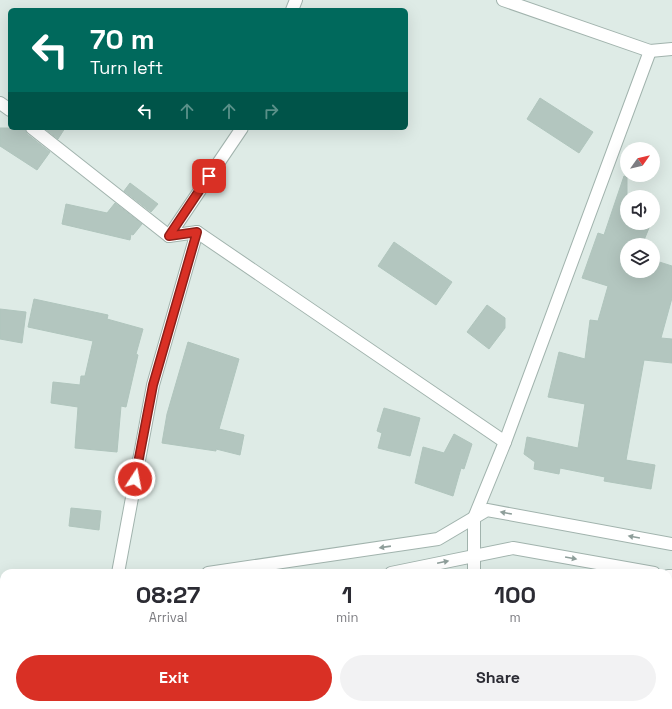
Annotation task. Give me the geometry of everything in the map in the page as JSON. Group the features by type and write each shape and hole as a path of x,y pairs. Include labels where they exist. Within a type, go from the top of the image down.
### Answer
{"street":[{"path":"503,0 650,51 672,49"},
{"path":"474,569 474,518 505,442 650,51"},
{"path":"35,130 169,236 197,232 505,442"},
{"path":"169,236 241,130"},
{"path":"119,569 153,385 197,232"},
{"path":"235,569 438,539 487,510 672,544"},
{"path":"411,569 513,548 631,569"}],"building":[{"path":"540,98 593,132 579,153 527,119"},
{"path":"0,128 8,128 8,130 26,130 27,134 50,152 37,170 0,146"},
{"path":"47,130 64,130 58,139"},
{"path":"622,182 627,182 627,190 620,190 620,230 648,230 645,238 620,238 620,278 660,278 660,262 672,266 672,298 661,338 672,339 672,363 644,360 626,460 655,465 651,489 604,481 605,477 560,468 559,474 534,469 535,462 524,454 527,437 578,448 585,404 548,397 559,352 585,359 590,320 598,321 608,286 582,278 598,233 604,235"},
{"path":"130,183 158,204 151,212 124,191"},
{"path":"115,203 142,224 133,235 131,234 130,240 62,224 66,204 107,213"},
{"path":"394,242 452,282 436,305 378,266"},
{"path":"34,299 108,315 107,319 143,329 136,354 138,355 126,407 121,406 117,452 75,448 78,407 51,403 53,382 80,385 81,376 85,376 93,341 28,327"},
{"path":"487,305 505,318 505,328 489,349 467,332"},
{"path":"0,309 26,312 22,343 0,339"},
{"path":"188,342 239,359 219,429 244,435 240,455 216,449 216,451 162,443 167,414"},
{"path":"384,408 420,418 410,456 378,448 382,433 377,431"},
{"path":"454,434 472,444 464,469 461,468 453,496 415,483 423,447 444,453"},
{"path":"71,508 101,511 99,530 69,526"}],"route":[{"path":"135,479 153,385 197,232 169,236 209,176"}]}
